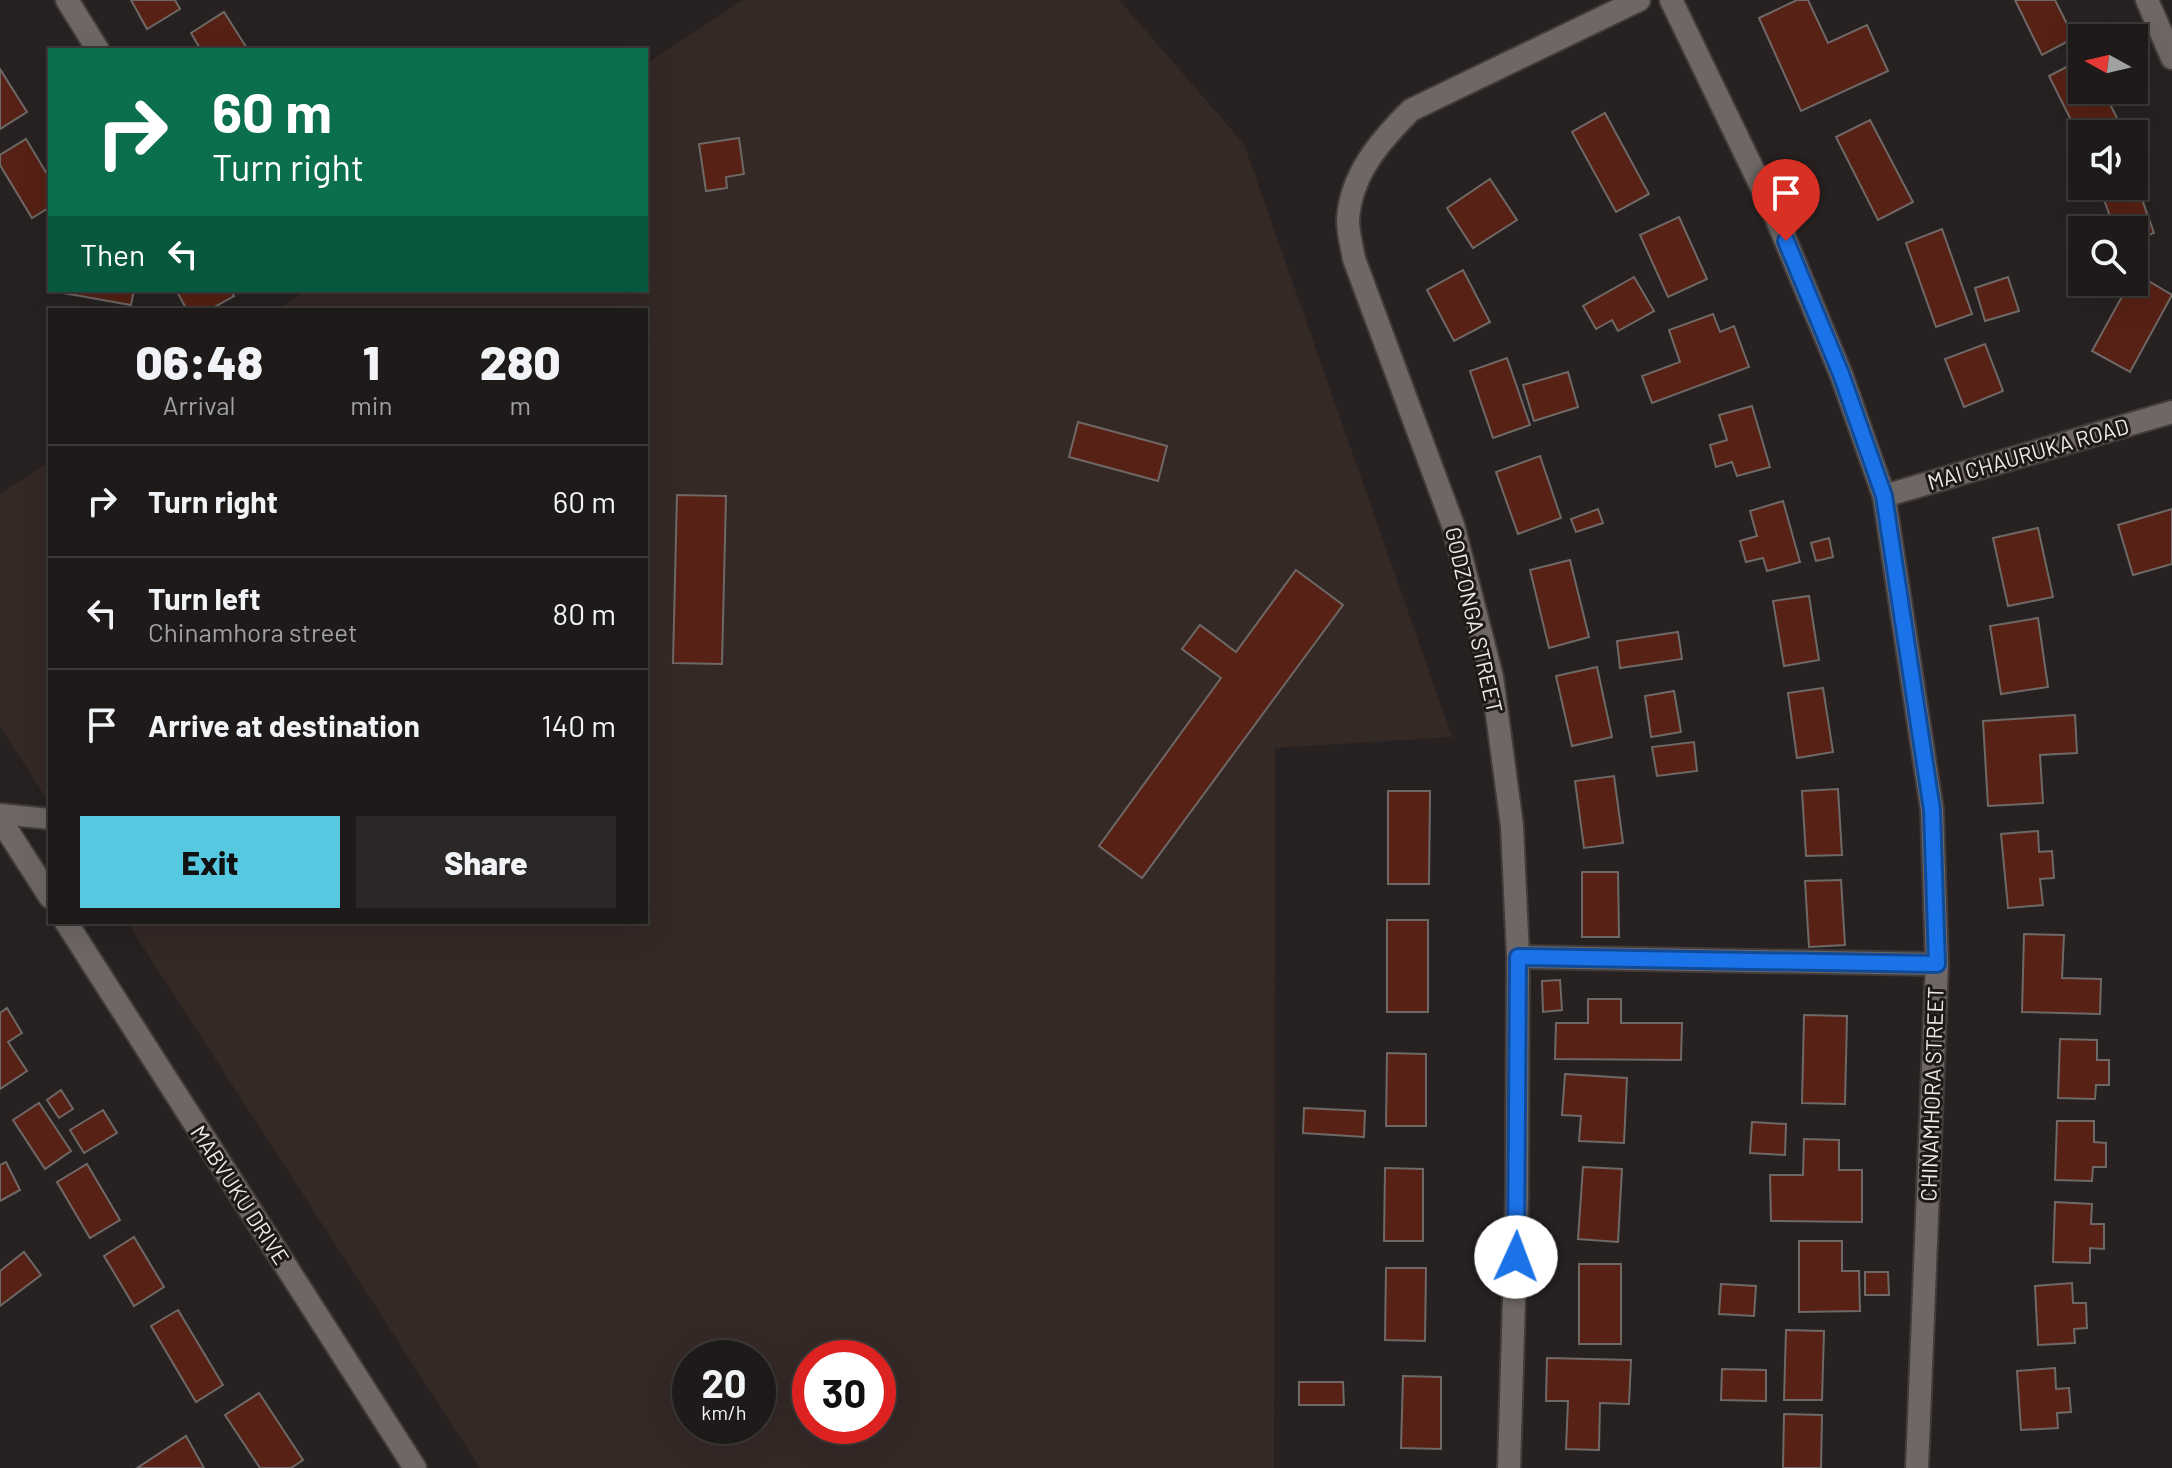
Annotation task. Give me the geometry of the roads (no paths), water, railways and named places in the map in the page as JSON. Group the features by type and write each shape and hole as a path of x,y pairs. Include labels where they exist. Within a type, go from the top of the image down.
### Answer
{"street":[{"path":"67,0 97,48"},
{"name":"GODZONGA STREET","path":"1509,1468 1517,1197 1518,957 1512,826 1492,677 1453,525 1354,259 1348,222 1355,181 1384,136 1411,110 1639,0"},
{"name":"CHINAMHORA STREET","path":"1671,0 1775,215 1841,374 1884,496 1932,810 1937,964 1917,1468"},
{"path":"2147,0 2172,58"},
{"name":"MAI CHAURUKA ROAD","path":"1884,496 2172,412"},
{"path":"0,817 48,894"},
{"name":"MABVUKU DRIVE","path":"67,924 415,1468"},
{"path":"1518,957 1937,964"}],"lane":[{"path":"0,817 48,819"}]}
